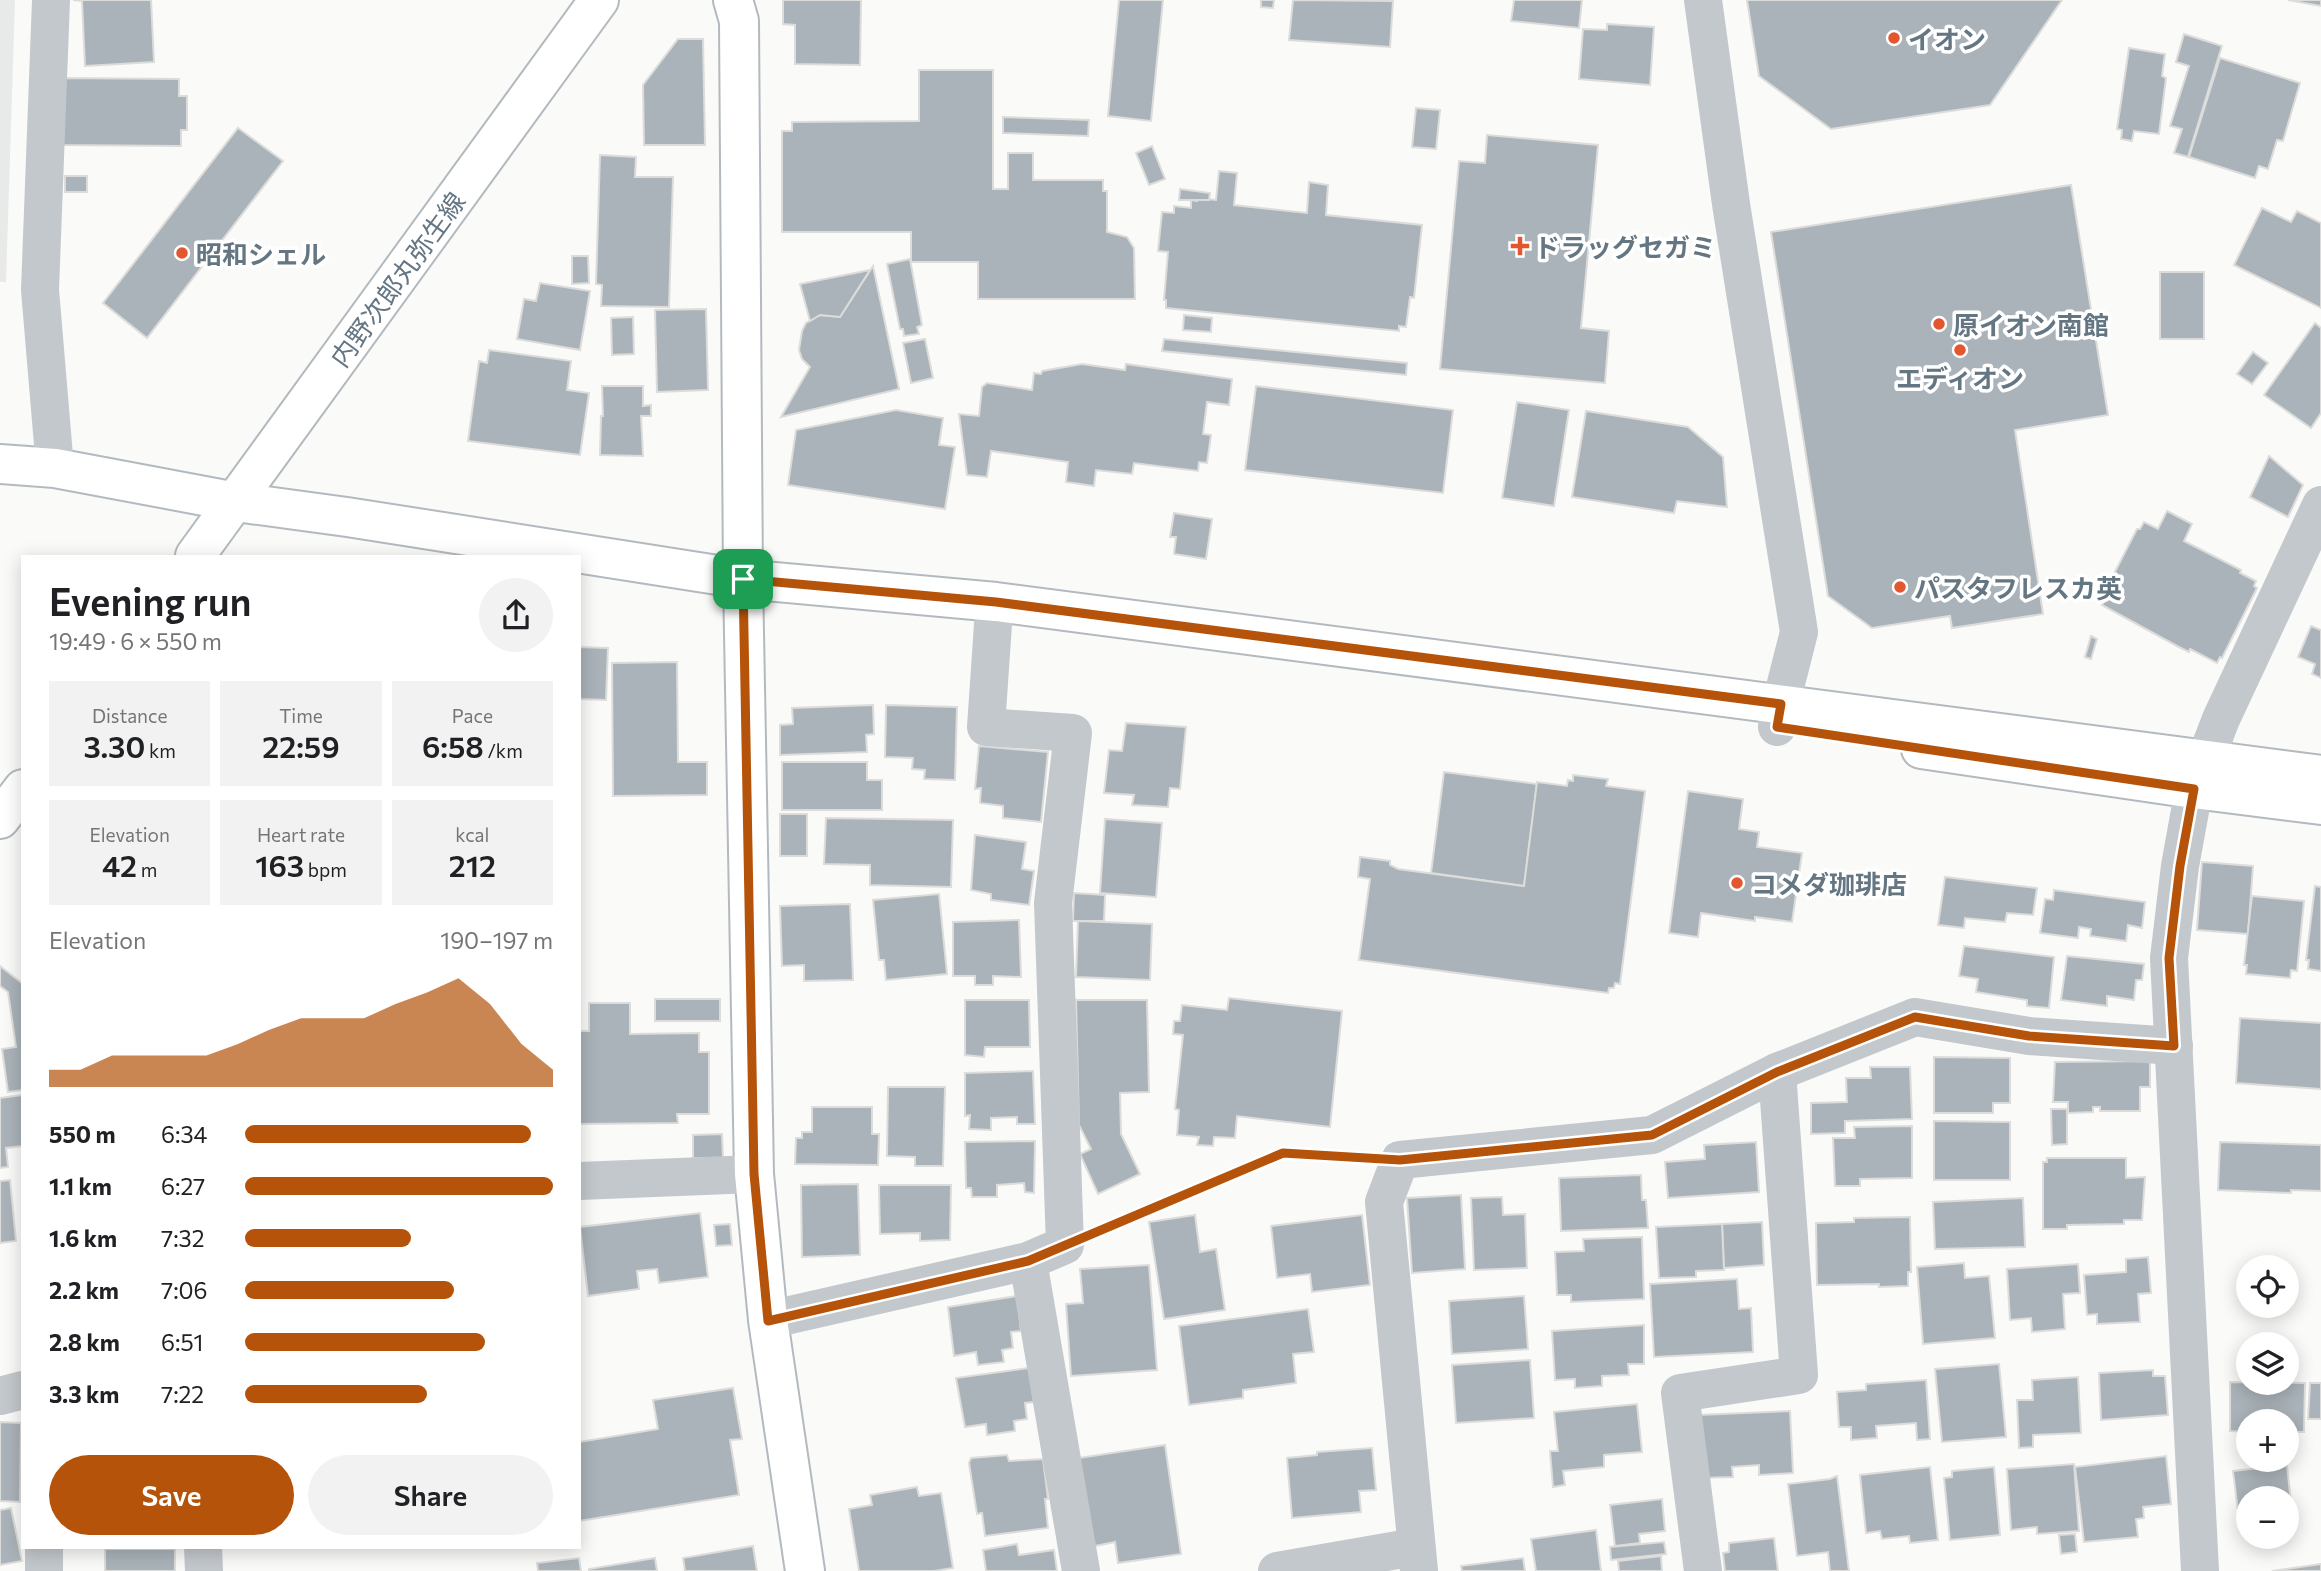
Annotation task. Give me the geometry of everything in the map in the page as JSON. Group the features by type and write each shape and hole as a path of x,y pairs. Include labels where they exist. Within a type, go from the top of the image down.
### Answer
{"street":[{"path":"51,0 40,290 55,468"},
{"name":"内野次郎丸弥生線","path":"196,555 599,0"},
{"path":"733,0 739,21 758,581 754,1174 768,1321 805,1571"},
{"path":"1703,0 1731,204 1799,632 1779,715"},
{"path":"0,464 55,468 236,502 758,581 993,624 1779,715"},
{"path":"2200,1571 2169,958 2180,866 2199,774 2321,505"},
{"path":"758,581 996,602 2199,774 2321,804"},
{"path":"768,1321 1028,1261 1065,1245 1053,903 1073,733 986,727 993,624"},
{"path":"2199,774 2321,775"},
{"path":"0,819 21,792"},
{"path":"1277,1571 1417,1559 1384,1202 1400,1160 1652,1135 1777,1072 1915,1017 2029,1036 2174,1046"},
{"path":"1703,1571 1680,1393 1799,1375 1777,1072"},
{"path":"581,1181 754,1174"},
{"path":"1028,1261 1081,1571"},
{"path":"0,1396 21,1391"},
{"path":"44,1549 44,1571"},
{"path":"203,1549 204,1571"}],"path":[{"path":"1065,1245 1283,1153 1400,1160"}],"shaded area":[{"path":"0,0 15,0 6,282 0,282"}],"building":[{"path":"73,0 151,0 154,62 85,66 82,1"},
{"path":"783,0 861,0 860,65 795,64 795,25 783,24"},
{"path":"1119,0 1163,0 1151,121 1108,116"},
{"path":"1261,0 1274,0 1273,8 1261,7"},
{"path":"1293,0 1393,1 1390,47 1289,40"},
{"path":"1514,0 1582,0 1579,28 1511,21"},
{"name":"イオン","path":"1747,0 2062,0 1990,105 1831,129 1759,76"},
{"path":"2288,0 2321,0 2321,6"},
{"path":"1607,24 1654,27 1650,85 1579,79 1583,29 1607,30"},
{"path":"2184,34 2222,46 2188,157 2174,153 2182,129 2170,126 2189,66 2176,62"},
{"path":"678,39 703,39 705,145 644,145 643,85"},
{"path":"2129,48 2165,54 2162,76 2166,78 2159,134 2134,131 2132,141 2121,139 2122,130 2117,129"},
{"path":"2220,58 2300,83 2283,141 2277,140 2268,169 2259,166 2255,178 2189,157"},
{"path":"919,70 993,70 993,189 1008,189 1008,153 1033,153 1033,180 1103,180 1103,191 1107,191 1107,232 1127,237 1134,248 1135,299 978,299 978,262 911,262 911,232 782,232 782,131 792,131 792,122 919,121"},
{"path":"60,78 179,79 179,96 187,96 187,130 181,130 181,146 60,145"},
{"path":"1416,108 1440,110 1436,149 1412,147"},
{"path":"1003,117 1089,120 1088,136 1003,133"},
{"path":"238,128 283,161 147,338 103,303"},
{"name":"ドラッグセガミ","path":"1487,135 1598,145 1581,328 1609,331 1605,383 1440,369 1459,161 1485,163"},
{"path":"1152,146 1165,179 1149,185 1136,153"},
{"path":"600,155 636,157 635,177 673,177 669,307 601,306 602,285 596,284"},
{"path":"1219,171 1237,173 1234,205 1307,213 1309,182 1328,185 1326,215 1422,225 1414,298 1410,297 1406,327 1399,326 1399,331 1166,308 1164,300 1168,252 1158,251 1162,212 1174,213 1174,206 1191,208 1191,200 1197,201 1197,198 1216,200"},
{"path":"65,176 87,176 87,192 65,192"},
{"name":"原イオン南館","path":"2071,185 2108,415 2015,430 2043,614 1952,628 1950,616 1872,628 1828,596 1771,232"},
{"path":"1180,189 1210,193 1209,200 1179,200"},
{"path":"2262,208 2291,222 2297,211 2321,223 2321,308 2234,265"},
{"path":"572,256 588,256 589,283 572,284"},
{"path":"910,259 922,325 917,327 919,334 904,336 903,329 900,329 887,264"},
{"path":"873,266 899,389 781,417 810,367 802,359 799,350 806,323 820,315 840,317"},
{"path":"870,270 840,317 820,315 810,321 800,284"},
{"path":"2160,272 2204,272 2204,339 2160,339"},
{"path":"540,283 590,291 580,350 517,339 524,299 536,301"},
{"path":"706,309 708,390 657,392 655,310"},
{"path":"1184,315 1212,318 1211,332 1183,330"},
{"path":"633,317 634,354 612,355 611,318"},
{"path":"2315,323 2321,328 2321,413 2311,428 2264,395"},
{"path":"925,339 933,378 911,383 903,343"},
{"path":"1164,339 1407,363 1406,375 1162,351"},
{"path":"489,350 571,361 567,390 589,393 580,455 468,441 479,361 487,363"},
{"path":"2253,352 2268,363 2252,384 2237,374"},
{"path":"1082,364 1125,370 1126,364 1232,379 1229,405 1207,402 1203,434 1211,435 1207,463 1199,462 1198,471 1134,463 1132,474 1096,470 1094,486 1066,482 1068,462 991,451 987,477 967,475 959,414 979,416 982,387 987,383 1032,390 1034,373 1041,374 1042,371"},
{"path":"602,386 643,386 643,406 651,405 651,416 641,416 643,456 600,455"},
{"path":"1256,386 1453,410 1443,493 1245,470"},
{"path":"1517,402 1569,410 1554,506 1502,498"},
{"path":"896,410 943,418 939,445 955,447 945,509 788,485 796,430"},
{"path":"1586,411 1688,427 1723,457 1727,507 1677,501 1674,513 1572,497"},
{"path":"2269,456 2303,485 2288,517 2250,497"},
{"path":"2167,511 2192,524 2184,541 2241,570 2240,573 2256,581 2254,586 2257,588 2217,663 2190,649 2189,652 2177,646 2102,605 2105,600 2101,599 2137,529 2140,529 2144,522 2158,529"},
{"path":"1174,513 1212,519 1206,559 1174,554 1176,537 1170,537"},
{"path":"2311,626 2321,630 2321,678 2312,674 2315,664 2298,657"},
{"path":"2091,636 2097,639 2091,659 2085,657"},
{"path":"581,647 608,648 606,700 581,699"},
{"path":"677,662 678,762 707,762 707,795 613,796 612,663"},
{"path":"873,705 874,734 866,735 867,752 780,755 780,725 793,724 792,708"},
{"path":"886,705 957,707 955,780 924,779 925,770 912,769 913,758 885,757"},
{"path":"1126,723 1186,727 1180,789 1170,788 1168,807 1132,805 1134,795 1104,793 1109,750 1122,751"},
{"path":"979,746 1048,752 1041,822 1003,818 1003,806 980,803 981,788 975,789"},
{"path":"782,762 867,762 867,780 882,780 882,810 782,810"},
{"path":"1444,772 1537,784 1524,886 1431,873"},
{"path":"1573,775 1608,779 1606,786 1645,791 1620,984 1615,983 1608,993 1359,960 1370,879 1358,877 1360,857 1390,861 1390,865 1398,869 1524,886 1537,782 1567,786 1568,780 1573,781"},
{"name":"コメダ珈琲店","path":"1688,791 1743,799 1739,829 1759,832 1757,847 1802,853 1792,922 1755,917 1755,921 1701,913 1698,937 1669,933"},
{"path":"780,814 807,814 807,856 780,856"},
{"path":"826,818 953,820 951,887 870,885 870,865 824,864"},
{"path":"1105,819 1162,823 1156,897 1100,893"},
{"path":"975,835 1026,842 1022,869 1034,871 1029,905 991,900 991,894 971,890"},
{"path":"2202,862 2253,866 2248,934 2197,930"},
{"path":"1945,877 2037,888 2033,915 2007,913 2005,922 1965,918 1964,928 1938,925"},
{"path":"2315,886 2321,887 2321,971 2308,969 2309,960 2306,960"},
{"path":"2054,890 2145,902 2142,928 2128,925 2126,941 2090,936 2091,929 2079,927 2078,938 2040,933 2045,899 2053,900"},
{"path":"1074,893 1105,895 1104,921 1073,921"},
{"path":"939,894 947,974 886,980 884,960 879,960 873,900"},
{"path":"2252,896 2304,901 2297,971 2291,970 2290,978 2246,974 2247,965 2244,965"},
{"path":"850,904 853,980 804,981 804,965 782,966 780,906"},
{"path":"1019,920 1021,977 993,976 993,985 975,985 975,976 953,976 953,922"},
{"path":"1078,921 1152,924 1150,980 1076,977"},
{"path":"1964,946 2054,957 2049,1008 2027,1006 2027,1000 1976,992 1978,979 1959,976"},
{"path":"2067,956 2144,964 2142,980 2136,980 2134,1000 2107,996 2107,1006 2061,1000"},
{"path":"0,966 21,982 21,1090 8,1092 2,1049 16,1047 8,992 0,986"},
{"path":"1229,998 1342,1011 1330,1127 1237,1116 1235,1138 1214,1137 1213,1146 1197,1145 1199,1137 1177,1135 1179,1110 1175,1109 1183,1035 1173,1034 1174,1021 1180,1021 1182,1005 1227,1010"},
{"path":"655,999 720,999 720,1021 655,1021"},
{"path":"965,1000 1029,1000 1030,1047 985,1047 984,1057 965,1055"},
{"path":"1076,1000 1147,1000 1149,1092 1120,1093 1121,1134 1140,1174 1098,1194 1080,1154 1091,1149 1079,1125"},
{"path":"589,1003 630,1003 630,1034 699,1033 699,1052 709,1052 709,1114 677,1114 678,1123 581,1124 581,1031 589,1031"},
{"path":"2240,1018 2321,1023 2321,1089 2236,1083"},
{"path":"1934,1057 2010,1058 2010,1103 1993,1103 1993,1113 1934,1113"},
{"path":"2150,1061 2150,1087 2140,1087 2140,1111 2100,1111 2100,1107 2093,1107 2093,1112 2068,1113 2068,1102 2053,1102 2055,1062"},
{"path":"1870,1067 1910,1067 1912,1119 1845,1121 1845,1133 1811,1134 1811,1103 1847,1102 1846,1078 1871,1078"},
{"path":"1033,1071 1035,1124 1017,1124 1017,1117 991,1118 991,1130 969,1129 970,1115 965,1116 965,1073"},
{"path":"888,1087 945,1087 943,1166 915,1166 915,1157 887,1156"},
{"path":"21,1095 21,1146 6,1148 8,1167 0,1168 0,1098"},
{"path":"812,1107 872,1107 872,1134 879,1134 878,1165 795,1164 796,1138 802,1138 802,1132 812,1132"},
{"path":"2051,1109 2067,1109 2067,1144 2052,1145"},
{"path":"1934,1121 2010,1122 2010,1180 1934,1180"},
{"path":"1912,1126 1912,1178 1860,1179 1860,1186 1835,1186 1833,1138 1855,1138 1854,1127"},
{"path":"722,1134 723,1158 693,1158 693,1135"},
{"path":"1035,1141 1034,1193 1025,1192 1024,1183 997,1185 997,1197 972,1197 971,1188 966,1188 965,1142"},
{"path":"1756,1142 1759,1192 1668,1198 1665,1162 1705,1159 1704,1145"},
{"path":"2220,1142 2321,1145 2321,1191 2291,1190 2291,1193 2218,1190"},
{"path":"2047,1158 2126,1158 2126,1178 2145,1177 2142,1220 2124,1220 2124,1224 2067,1225 2067,1229 2043,1229 2043,1162 2047,1162"},
{"path":"1641,1175 1642,1200 1646,1200 1648,1228 1561,1231 1559,1178"},
{"path":"10,1180 16,1241 0,1243 0,1181"},
{"path":"858,1184 860,1255 802,1257 801,1185"},
{"path":"879,1185 951,1185 950,1240 920,1241 920,1233 880,1234"},
{"path":"1461,1195 1465,1269 1412,1273 1407,1198"},
{"path":"1502,1197 1503,1215 1525,1214 1527,1268 1474,1270 1471,1198"},
{"path":"2023,1198 2025,1247 1935,1249 1933,1202"},
{"path":"700,1213 708,1277 659,1283 657,1269 637,1271 639,1289 588,1296 581,1227"},
{"path":"1195,1215 1200,1252 1216,1249 1225,1310 1164,1319 1149,1222"},
{"path":"1362,1215 1370,1285 1312,1292 1310,1274 1277,1278 1271,1226"},
{"path":"1910,1217 1911,1272 1908,1272 1908,1286 1817,1285 1816,1223 1854,1222 1854,1218"},
{"path":"1762,1222 1764,1265 1724,1268 1722,1224"},
{"path":"730,1224 732,1245 716,1246 714,1225"},
{"path":"1722,1224 1724,1270 1696,1271 1696,1277 1659,1278 1656,1227"},
{"path":"1642,1237 1644,1299 1571,1302 1571,1295 1557,1295 1555,1252 1584,1251 1583,1239"},
{"path":"2148,1257 2151,1293 2138,1294 2140,1322 2097,1324 2097,1314 2087,1315 2084,1275 2126,1272 2126,1259"},
{"path":"1964,1263 1965,1278 1989,1276 1995,1338 1923,1344 1917,1267"},
{"path":"2078,1264 2080,1293 2063,1294 2065,1329 2032,1332 2031,1318 2010,1320 2007,1269"},
{"path":"1149,1265 1157,1370 1071,1376 1066,1304 1083,1303 1080,1269"},
{"path":"1737,1279 1739,1309 1751,1308 1753,1352 1654,1357 1650,1284"},
{"path":"1017,1296 1021,1331 1011,1332 1013,1348 1002,1350 1004,1362 978,1365 976,1352 954,1356 948,1307"},
{"path":"1524,1296 1528,1349 1452,1354 1449,1301"},
{"path":"1308,1309 1314,1352 1293,1354 1296,1383 1243,1390 1243,1398 1189,1405 1179,1326"},
{"path":"1644,1325 1644,1364 1628,1364 1629,1375 1602,1376 1602,1386 1575,1388 1575,1379 1555,1380 1552,1331"},
{"path":"1530,1360 1534,1418 1456,1423 1452,1365"},
{"path":"1999,1364 2006,1437 1942,1442 1935,1369"},
{"path":"1029,1368 1034,1402 1025,1403 1027,1419 1014,1421 1015,1431 987,1435 986,1424 965,1427 956,1378"},
{"path":"2153,1370 2153,1376 2165,1376 2168,1415 2101,1420 2099,1373"},
{"path":"2078,1377 2081,1433 2033,1435 2033,1447 2019,1448 2017,1400 2033,1400 2032,1380"},
{"path":"1926,1380 1930,1439 1917,1440 1916,1423 1876,1426 1877,1438 1851,1440 1851,1427 1839,1427 1837,1392 1866,1390 1866,1384"},
{"path":"2230,1382 2236,1382 2236,1395 2299,1395 2299,1383 2305,1383 2304,1432 2299,1432 2299,1409 2236,1409 2236,1431 2230,1431"},
{"path":"2310,1383 2321,1383 2321,1419 2308,1419"},
{"path":"733,1388 742,1439 730,1440 739,1495 581,1521 581,1442 658,1429 653,1400"},
{"path":"1637,1404 1642,1452 1604,1455 1604,1467 1563,1471 1565,1485 1553,1487 1550,1451 1558,1451 1554,1412"},
{"path":"1790,1411 1793,1473 1759,1475 1759,1465 1732,1467 1733,1477 1701,1478 1698,1415"},
{"path":"0,1422 21,1423 20,1502 0,1501"},
{"path":"1165,1445 1181,1554 1118,1563 1115,1542 1095,1546 1072,1459"},
{"path":"1372,1448 1376,1490 1359,1491 1361,1512 1292,1518 1287,1458 1317,1455 1317,1452"},
{"path":"1007,1455 1009,1461 1043,1459 1048,1528 985,1536 982,1513 977,1514 969,1463 971,1458"},
{"path":"2166,1456 2171,1504 2143,1507 2144,1518 2136,1519 2138,1537 2084,1542 2075,1467"},
{"path":"2074,1464 2079,1531 2037,1534 2037,1527 2011,1530 2007,1469"},
{"path":"1930,1467 1938,1540 1910,1543 1909,1536 1882,1539 1880,1531 1866,1533 1860,1475"},
{"path":"1994,1467 2000,1535 1950,1540 1944,1478 1952,1477 1952,1471"},
{"path":"2233,1471 2288,1472 2289,1486 2236,1486 2236,1495"},
{"path":"1837,1476 1849,1571 1830,1571 1828,1552 1797,1556 1788,1484"},
{"path":"917,1487 919,1496 941,1493 953,1568 934,1571 859,1571 849,1509 872,1505 870,1495"},
{"path":"1662,1499 1665,1531 1639,1534 1640,1543 1615,1546 1610,1505"},
{"path":"11,1508 22,1561 0,1565 0,1510"},
{"path":"1596,1530 1601,1571 1536,1571 1531,1539"},
{"path":"2075,1534 2077,1552 2061,1554 2059,1535"},
{"path":"1774,1538 1778,1571 1725,1571 1723,1553 1729,1552 1729,1543"},
{"path":"1664,1542 1666,1554 1611,1560 1610,1547"},
{"path":"1017,1544 1019,1555 1054,1550 1057,1571 986,1571 983,1550"},
{"path":"753,1546 757,1571 685,1571 683,1558"},
{"path":"105,1549 175,1549 175,1571 105,1571"},
{"path":"1661,1556 1662,1571 1619,1571 1618,1561"},
{"path":"579,1558 581,1571 538,1571 537,1563"},
{"path":"655,1558 657,1571 589,1571 589,1569"},
{"path":"1523,1558 1525,1571 1462,1571 1461,1566"},
{"path":"2321,1564 2321,1571 2272,1571"}],"place":[{"name":"イオン","path":"1894,38"},
{"name":"ドラッグセガミ","path":"1520,246"},
{"name":"昭和シェル","path":"182,253"},
{"name":"原イオン南館","path":"1939,324"},
{"name":"エディオン","path":"1960,350"},
{"name":"パスタフレスカ英","path":"1900,587"},
{"name":"コメダ珈琲店","path":"1737,883"}],"route":[{"path":"743,579 996,602 1781,704 1777,727 2194,789 2180,866 2169,958 2174,1046 2029,1036 1915,1017 1777,1072 1652,1135 1400,1160 1283,1153 1028,1261 768,1321 754,1174 743,579"}]}
